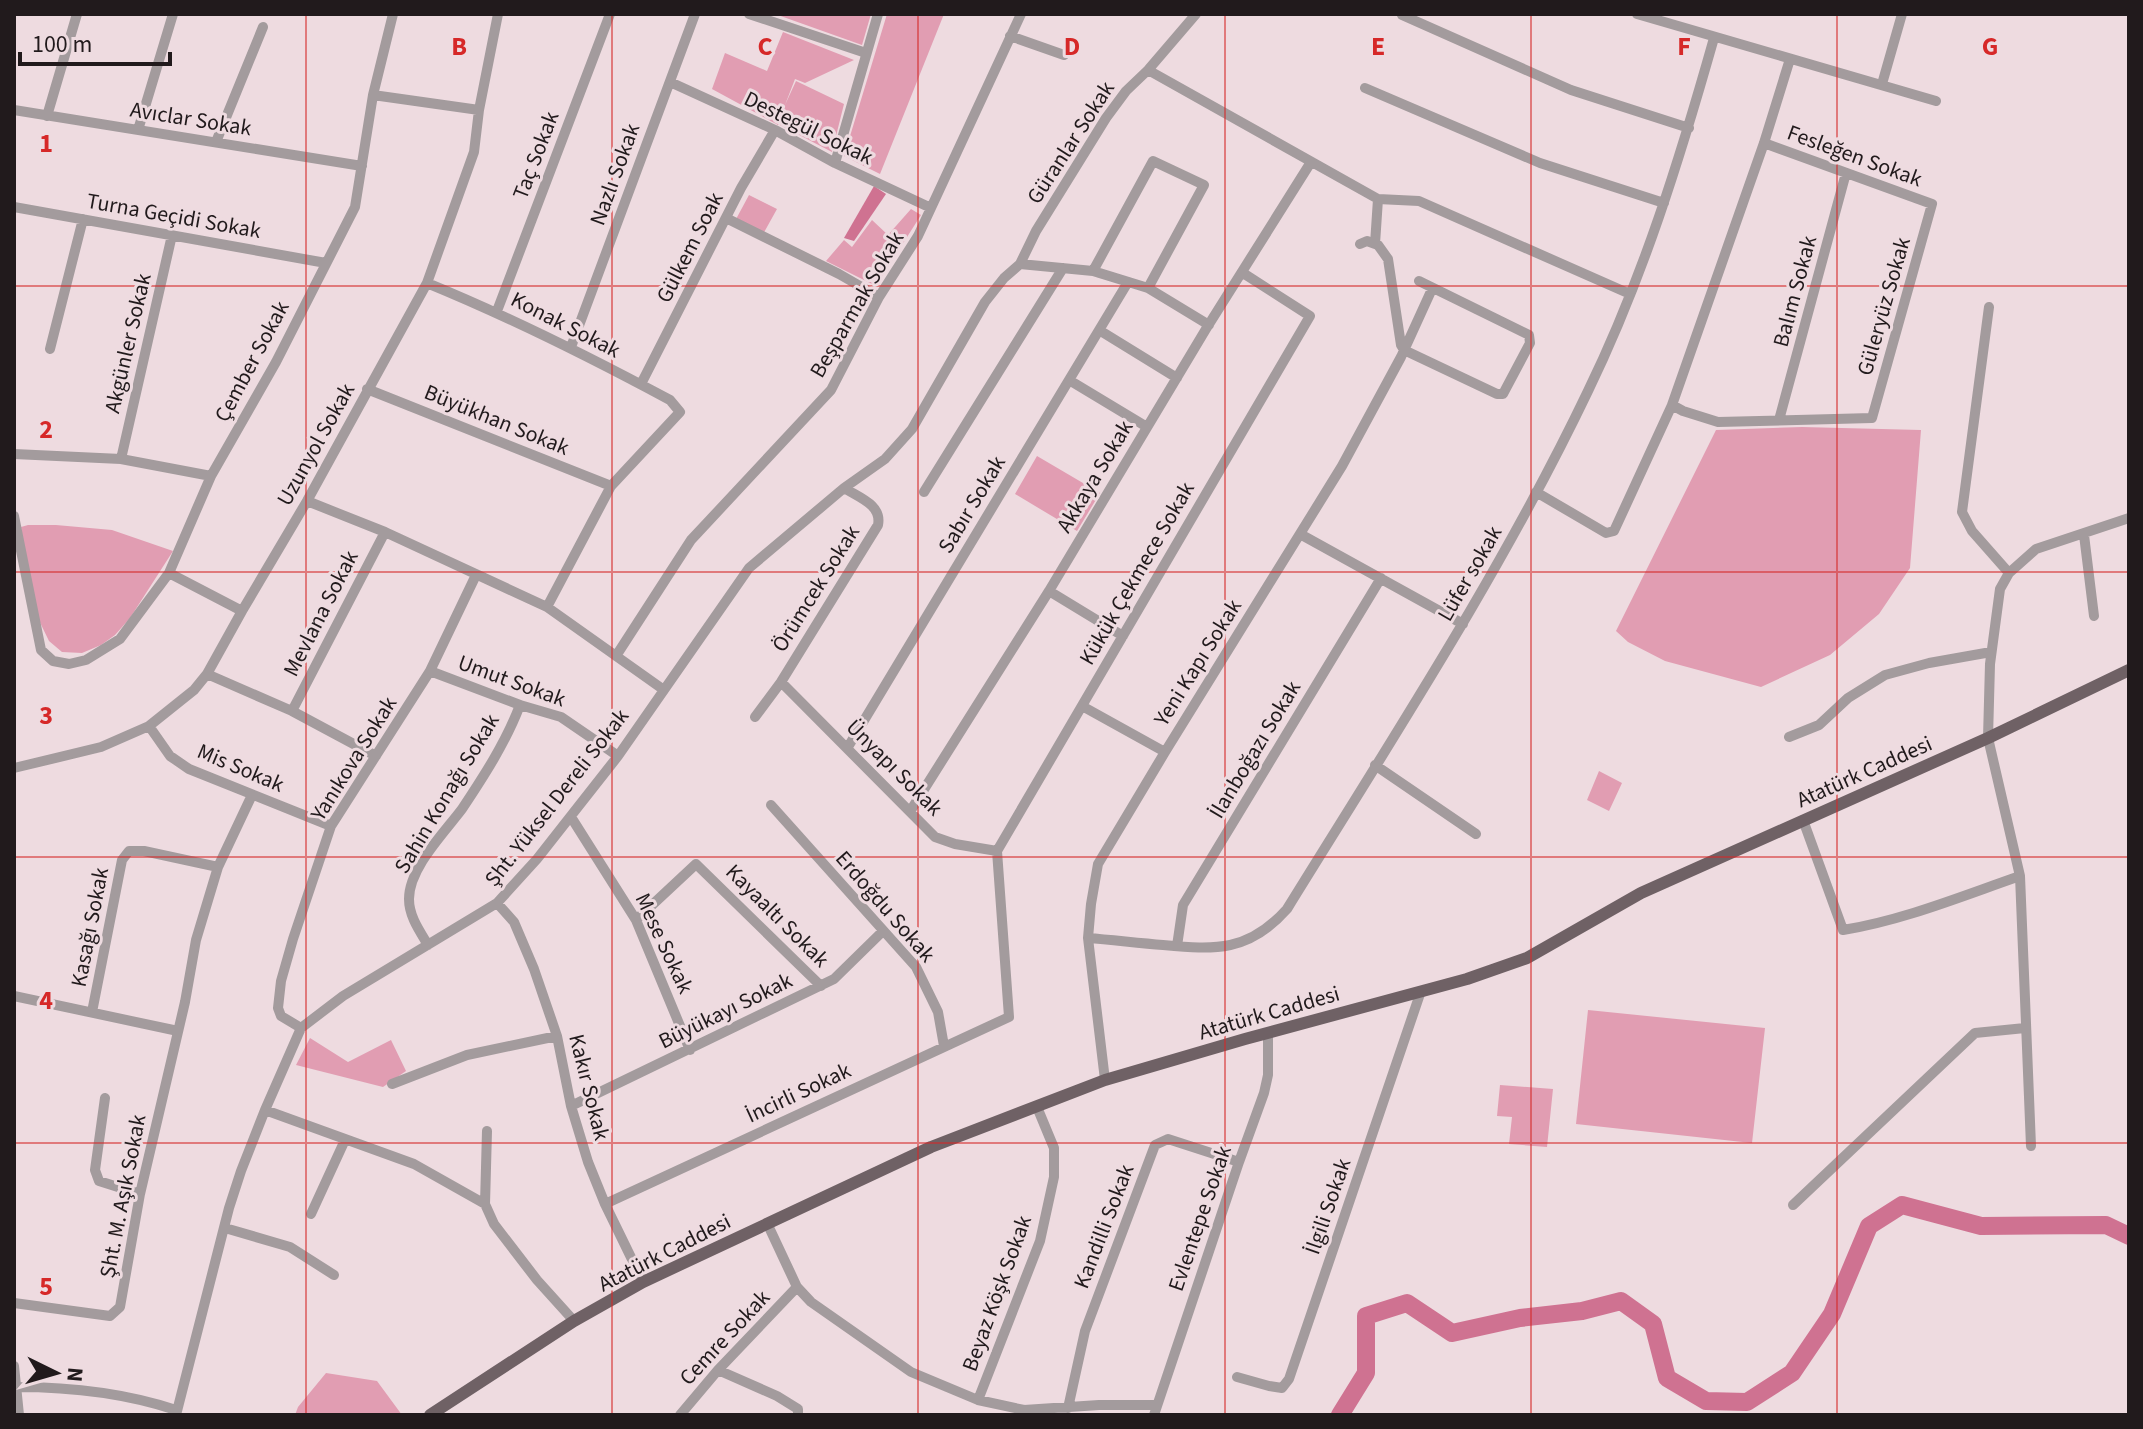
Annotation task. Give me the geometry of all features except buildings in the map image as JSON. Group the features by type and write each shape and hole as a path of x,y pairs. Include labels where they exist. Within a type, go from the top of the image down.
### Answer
{"main road":[{"name":"Atatürk Caddesi","path":"430,1415 574,1321 643,1282 931,1147 1105,1080 1467,979 1527,958 1641,893 1988,738 2129,670"}],"street":[{"path":"47,116 77,14"},
{"path":"138,130 173,14"},
{"name":"Çember Sokak","path":"15,533 41,650 53,661 69,664 86,660 120,639 169,573 211,476 276,362 355,207 373,95 393,14"},
{"name":"Uzunyol Sokak","path":"14,768 101,747 149,726 194,690 207,674 427,283 474,152 498,14"},
{"name":"Taç Sokak","path":"497,311 610,14"},
{"name":"Nazlı Sokak","path":"571,347 695,14"},
{"path":"749,14 866,53"},
{"path":"835,163 878,14"},
{"name":"Beşparmak Sokak","path":"616,656 691,540 831,390 879,297 918,236 1021,14"},
{"name":"Güranlar Sokak","path":"1020,264 1036,231 1106,118 1126,91 1196,14"},
{"path":"1637,14 1936,101"},
{"path":"1882,84 1902,14"},
{"path":"1402,15 1571,90 1689,128"},
{"path":"216,142 263,27"},
{"path":"1010,36 1064,55"},
{"name":"Lüfer sokak","path":"1088,938 1221,948 1247,940 1274,924 1287,909 1509,546 1589,390 1664,203 1714,38"},
{"path":"1536,492 1606,533 1614,531 1672,405 1764,143 1790,59"},
{"path":"1148,70 1378,199 1419,201 1630,294"},
{"name":"Destegül Sokak","path":"670,82 775,130 835,163 931,208"},
{"path":"1365,88 1540,163 1664,203"},
{"path":"373,95 479,110"},
{"name":"Avıclar Sokak","path":"14,110 362,166"},
{"name":"Gülkem Soak","path":"641,384 775,130"},
{"name":"Fesleğen Sokak","path":"1764,143 1932,204"},
{"path":"1093,271 1153,161 1204,185 1148,288"},
{"name":"Akkaya Sokak","path":"911,810 1311,162"},
{"name":"Balım Sokak","path":"1779,420 1846,173"},
{"path":"1375,244 1378,199"},
{"name":"Güleryüz Sokak","path":"1779,420 1872,418 1932,204"},
{"name":"Turna Geçidi Sokak","path":"14,207 326,263"},
{"path":"726,218 879,297"},
{"path":"50,349 83,219"},
{"name":"Akgünler Sokak","path":"121,459 172,235"},
{"path":"1360,244 1367,241 1375,244 1383,249 1388,259 1404,350 1497,394 1503,394 1530,343 1529,335 1419,281"},
{"path":"1020,264 1093,271 1148,288 1209,325"},
{"name":"Şht. Yüksel Dereli Sokak","path":"176,1413 241,1171 301,1028 343,996 497,903 537,859 618,756 749,568 844,488 885,459 912,429 985,302 1020,264"},
{"path":"924,492 1063,268"},
{"name":"Kükük Çekmece Sokak","path":"997,851 1310,316 1243,273"},
{"name":"Sabır Sokak","path":"848,747 1128,282"},
{"name":"Konak Sokak","path":"427,283 497,311 670,400 680,412 611,486"},
{"name":"Yeni Kapı Sokak","path":"1105,1080 1088,938 1098,864 1342,466 1404,350 1432,289"},
{"path":"1989,307 1962,512 1972,531 2009,573"},
{"path":"1099,330 1177,378"},
{"path":"1069,380 1147,427"},
{"name":"Büyükhan Sokak","path":"367,389 611,486"},
{"path":"1672,405 1718,422 1779,420"},
{"path":"14,454 121,459 211,476"},
{"path":"547,607 611,486"},
{"name":"Örümcek Sokak","path":"755,717 781,682 878,525 880,516 876,509 844,488"},
{"path":"307,501 385,532 547,607 664,690"},
{"path":"14,516 15,533"},
{"path":"2031,1146 2020,876 1988,738 1991,652 2000,589 2009,573 2036,549 2129,518"},
{"name":"Mevlana Sokak","path":"292,711 385,532"},
{"path":"1300,534 1463,624"},
{"path":"2084,535 2094,616"},
{"path":"169,573 242,611"},
{"name":"Yanıkova Sokak","path":"301,1028 281,1016 278,1008 281,981 331,826 430,671 476,575"},
{"name":"İlanboğazı Sokak","path":"1177,946 1183,905 1381,578"},
{"path":"1049,591 1123,636"},
{"path":"1789,737 1819,725 1848,698 1885,675 1991,652"},
{"name":"Umut Sokak","path":"430,671 561,717 618,756"},
{"path":"207,674 292,711 376,756"},
{"name":"Ünyapı Sokak","path":"781,682 935,837 955,844 997,851"},
{"name":"Sahin Konağı Sokak","path":"428,945 413,921 409,901 411,884 510,731 520,705"},
{"path":"1082,706 1165,752"},
{"name":"Mis Sokak","path":"149,726 170,756 189,769 331,826"},
{"path":"1375,765 1476,834"},
{"name":"Şht. M. Aşık Sokak","path":"14,1303 110,1316 120,1307 140,1194 185,1002 196,940 218,867 252,795"},
{"name":"Erdoğdu Sokak","path":"771,805 916,967 938,1012 944,1046"},
{"name":"Mese Sokak","path":"571,817 636,920 690,1050"},
{"path":"1803,820 1843,930 1930,907 2020,876"},
{"name":"Kasağı Sokak","path":"92,1012 122,860 129,851 144,851 218,867"},
{"name":"İncirli Sokak","path":"605,1204 1009,1017 997,851"},
{"name":"Kayaaltı Sokak","path":"636,920 696,864 821,986"},
{"name":"Kakır Sokak","path":"497,903 514,922 534,969 557,1036 571,1106 588,1162 643,1282"},
{"name":"Büyükayı Sokak","path":"571,1106 834,979 883,931"},
{"name":"İlgili Sokak","path":"1237,1377 1282,1388 1289,1379 1421,991"},
{"path":"14,996 178,1031"},
{"path":"1793,1205 1975,1033 2025,1028"},
{"name":"Evlentepe Sokak","path":"1155,1410 1264,1093 1268,1075 1268,1033"},
{"path":"392,1084 467,1055 557,1036"},
{"path":"105,1098 95,1170 99,1181 140,1194"},
{"name":"Beyaz Köşk Sokak","path":"978,1400 1040,1241 1054,1177 1054,1148 1037,1107"},
{"path":"265,1110 414,1164 485,1204"},
{"path":"487,1131 485,1204 494,1224 537,1280 574,1321"},
{"name":"Kandilli Sokak","path":"1068,1408 1085,1331 1155,1145 1168,1139 1239,1162"},
{"path":"311,1214 345,1140"},
{"path":"767,1223 797,1287 811,1302 911,1372 978,1400 1024,1410 1155,1410"},
{"path":"225,1228 290,1247 334,1275"},
{"name":"Cemre Sokak","path":"680,1415 797,1287"},
{"path":"14,1366 19,1415"},
{"path":"718,1370 777,1396 798,1409 798,1415"},
{"path":"16,1387 63,1387 148,1401 176,1413"}],"shaded area":[{"path":"775,14 871,14 862,45"},
{"path":"887,14 944,14 880,174 844,156"},
{"path":"783,32 854,60 805,83 795,79 785,105 796,81 844,104 832,152 780,125 784,111 778,125 712,89 725,53 767,71"},
{"path":"874,186 886,194 854,241 844,238"},
{"path":"749,195 777,209 762,236 735,221"},
{"path":"911,209 921,215 876,286 826,261 844,240 852,247 872,220 888,235"},
{"path":"1802,427 1921,430 1910,568 1879,614 1830,655 1761,687 1665,661 1628,642 1616,631 1716,430"},
{"path":"1037,456 1100,493 1077,531 1015,494"},
{"path":"21,527 112,530 173,551 130,618 115,635 82,653 62,652 49,641 32,606"},
{"path":"1599,771 1622,783 1609,811 1587,800"},
{"path":"1588,1010 1765,1028 1752,1143 1576,1124"},
{"path":"310,1038 348,1062 391,1040 406,1071 383,1087 296,1065"},
{"path":"1500,1085 1553,1089 1547,1147 1509,1144 1512,1117 1497,1116"},
{"path":"326,1373 377,1381 402,1415 295,1415"}],"waterway":[{"path":"1340,1415 1366,1373 1366,1316 1407,1303 1452,1333 1520,1318 1582,1311 1621,1301 1653,1324 1667,1378 1706,1401 1747,1402 1792,1373 1832,1314 1869,1226 1902,1205 1981,1226 2106,1225 2129,1236"}]}
